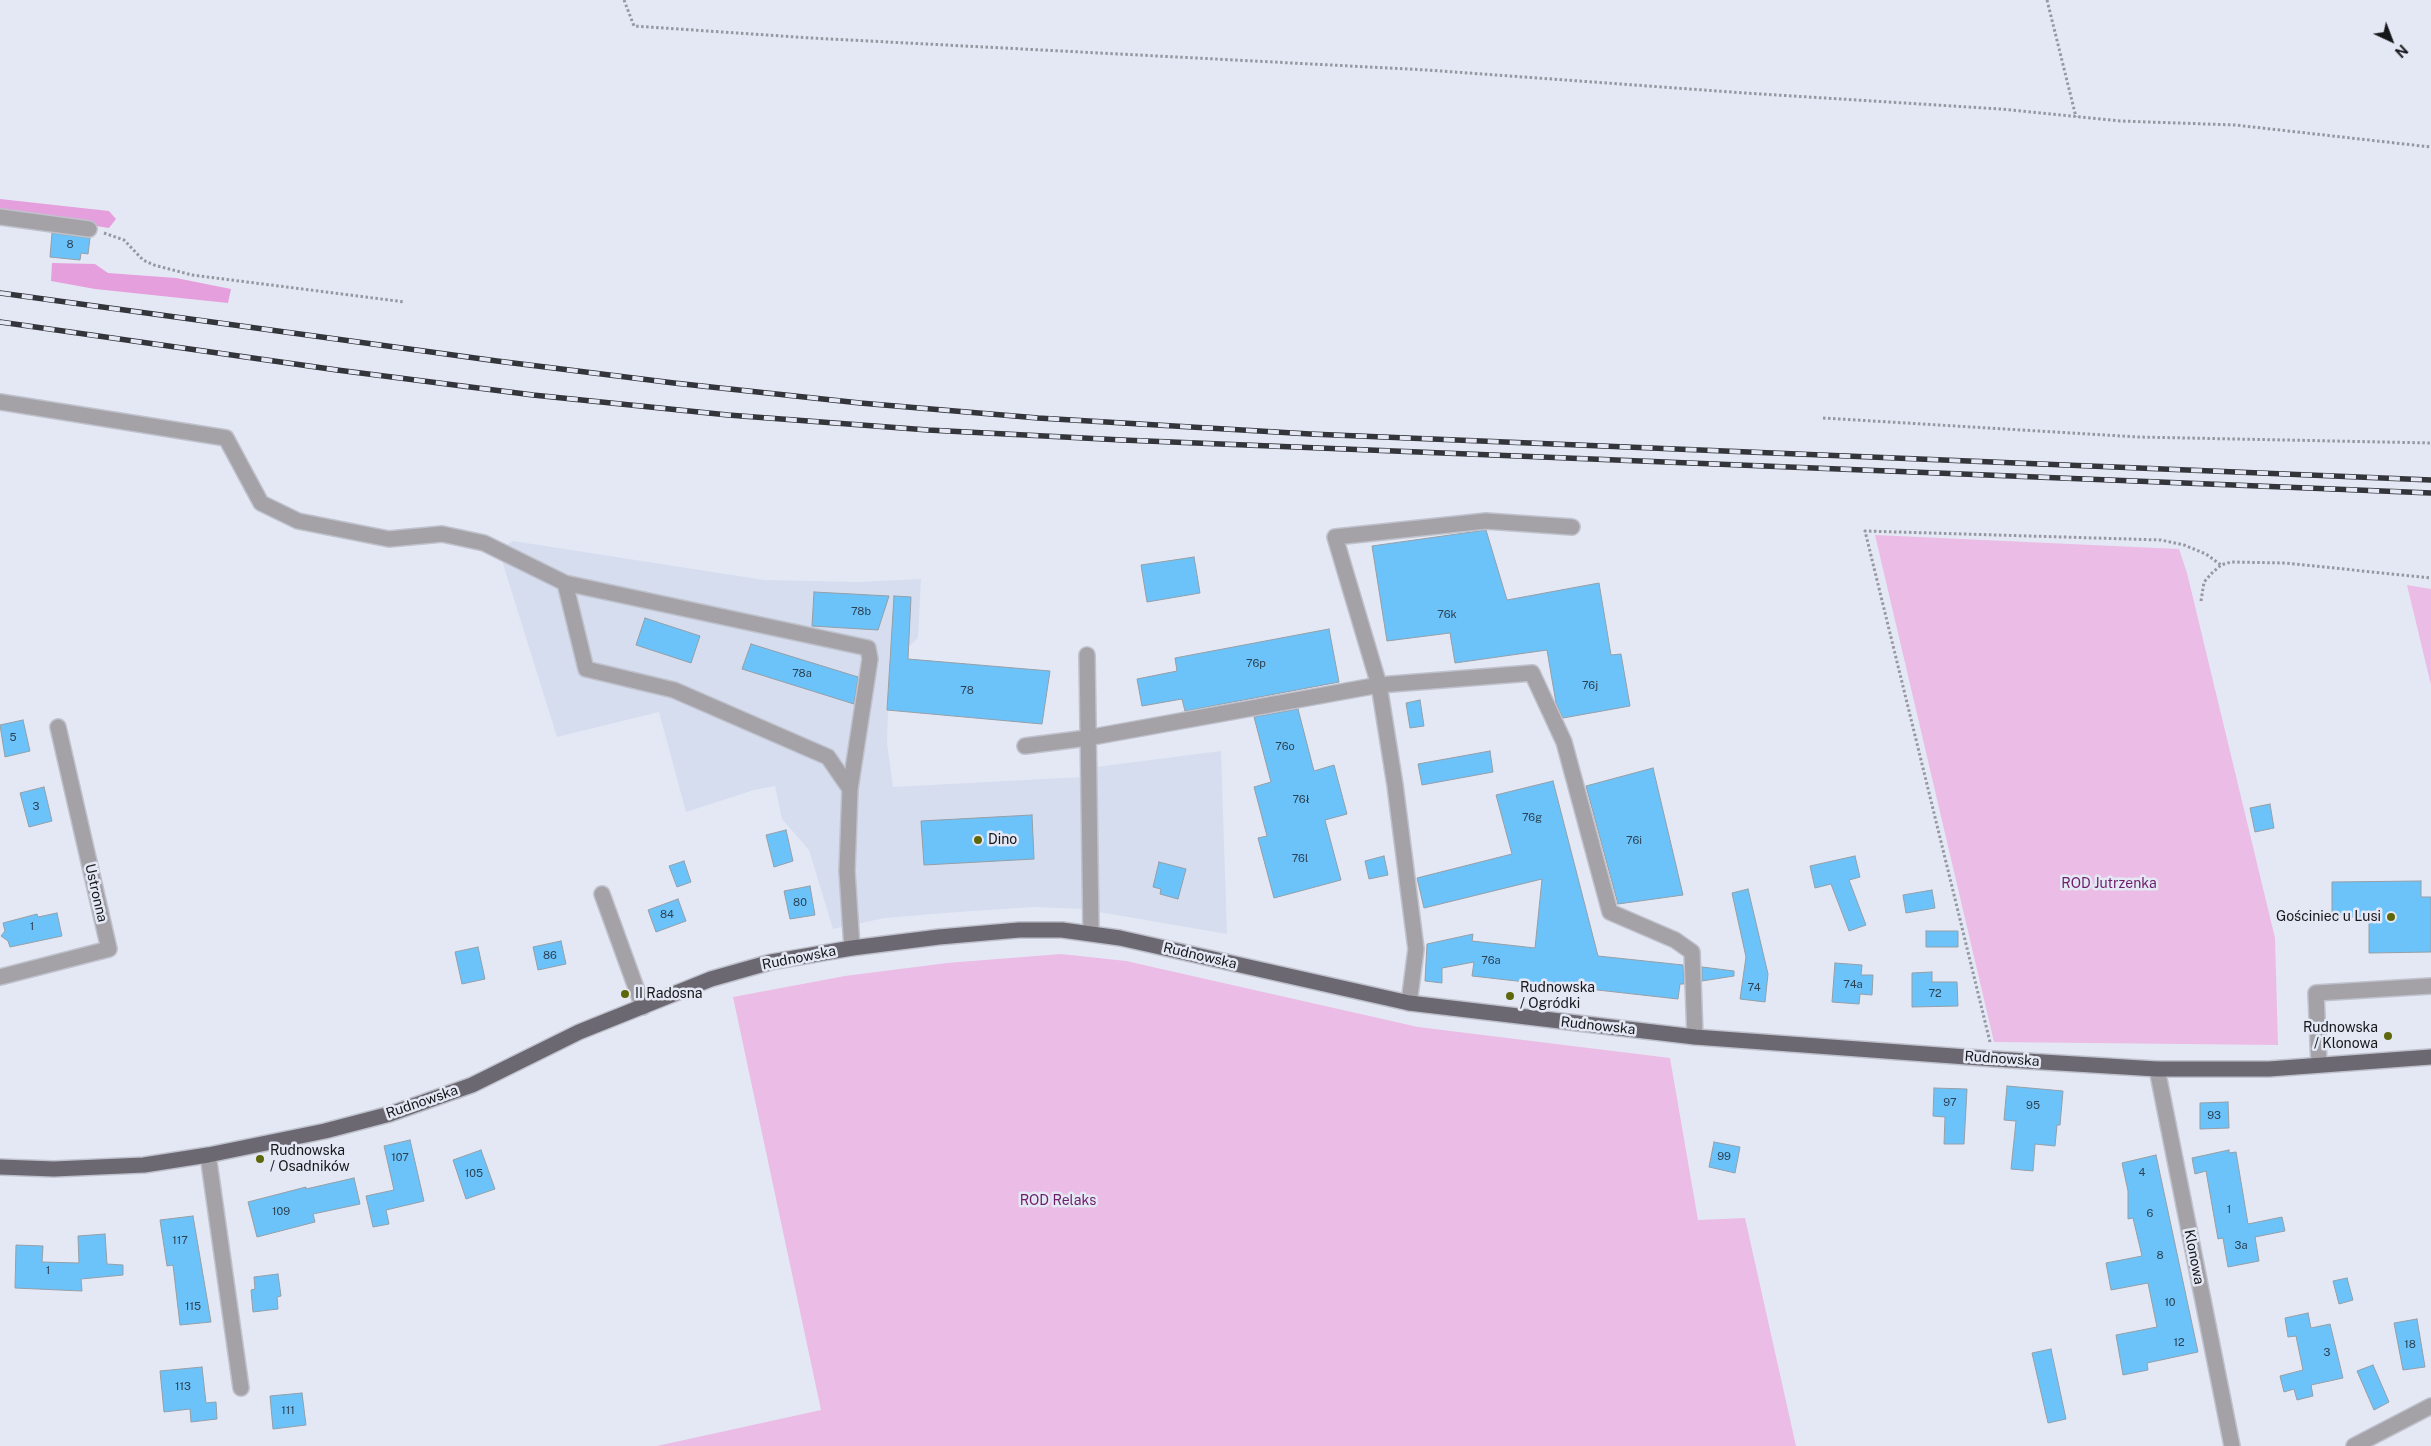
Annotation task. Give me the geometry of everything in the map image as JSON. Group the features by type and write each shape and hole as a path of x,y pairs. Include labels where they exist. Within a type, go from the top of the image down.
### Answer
{"main road":[{"name":"Rudnowska","path":"0,1167 54,1169 144,1165 208,1155 325,1131 399,1111 472,1085 579,1032 711,979 771,962 852,948 939,937 1018,930 1091,932 1409,1003 1519,1018 1695,1037 1994,1060 2157,1069 2269,1069 2319,1064 2431,1058"}],"street":[{"path":"0,217 89,229"},
{"path":"0,402 226,438 261,503 298,521 389,539 442,534 484,543 565,583 868,648 870,659 850,789 847,871 852,948"},
{"path":"1409,1003 1416,949 1395,785 1379,685 1335,537 1486,521 1572,527"},
{"path":"565,583 586,669 674,690 828,757 850,789"},
{"path":"1087,655 1091,932"},
{"path":"1025,746 1088,738 1379,685 1532,673 1564,742 1610,912 1675,940 1692,952 1695,1037"},
{"name":"Ustronna","path":"0,978 108,949 58,727"},
{"path":"602,894 643,1007"},
{"path":"2319,1064 2316,993 2431,986"},
{"name":"Klonowa","path":"2157,1069 2232,1446"},
{"path":"208,1155 241,1388"},
{"path":"2354,1446 2431,1406"}],"path":[{"path":"624,0 634,26 811,38 1417,70 2000,109 2120,121 2235,125 2431,147"},
{"path":"2047,0 2076,117"},
{"path":"89,229 124,240 143,260 154,265 192,275 405,302"},
{"path":"1823,418 2138,437 2431,443"},
{"path":"1994,1060 1865,532 2161,540 2184,545 2199,551 2221,565"},
{"path":"2201,601 2204,582 2221,565 2231,562 2285,563 2431,578"}],"shaded area":[{"path":"0,199 109,211 116,219 109,228 0,211"},
{"path":"52,263 95,264 108,273 176,278 231,289 228,303 95,289 51,281"},
{"path":"513,541 764,580 858,582 921,579 918,638 907,648 890,646 887,743 893,787 1082,777 1084,909 1033,907 958,912 885,918 833,929 809,850 782,819 775,786 754,790 686,812 659,712 557,737 499,551"},
{"path":"1221,751 1227,934 1099,912 1096,767"}],"green space":[{"name":"ROD Jutrzenka","path":"1875,535 2179,549 2187,573 2275,938 2278,1045 1994,1042"},
{"path":"2407,585 2431,589 2431,685"},
{"name":"ROD Relaks","path":"1061,954 1126,961 1418,1027 1670,1058 1698,1220 1745,1218 1796,1446 657,1446 821,1410 733,997 845,976 947,963"}],"building":[{"path":"52,233 90,238 88,254 81,253 80,260 50,257"},
{"path":"1486,530 1507,600 1599,583 1611,655 1621,654 1630,706 1563,718 1556,703 1547,650 1455,663 1450,633 1387,641 1372,546"},
{"path":"1194,557 1200,593 1147,602 1141,565"},
{"path":"814,592 889,596 878,630 812,626"},
{"path":"894,596 911,597 908,659 1050,671 1042,724 887,710"},
{"path":"645,618 700,636 691,663 636,645"},
{"path":"1329,629 1339,682 1185,711 1182,699 1142,706 1137,679 1177,671 1175,658"},
{"path":"751,644 858,677 854,704 742,669"},
{"path":"1420,700 1424,726 1410,728 1406,703"},
{"path":"1298,709 1314,771 1334,765 1347,814 1325,820 1341,880 1274,898 1258,838 1267,836 1254,787 1271,782 1254,717"},
{"path":"23,720 30,751 5,757 0,725"},
{"path":"1490,751 1493,772 1422,785 1418,764"},
{"path":"1653,768 1683,895 1618,904 1586,786"},
{"path":"1553,781 1598,956 1683,965 1684,984 1680,984 1678,999 1472,976 1474,962 1442,968 1442,983 1425,981 1427,944 1473,934 1472,941 1535,948 1542,879 1424,908 1417,878 1512,854 1496,795"},
{"path":"44,787 52,821 29,827 20,793"},
{"path":"2270,804 2274,828 2255,832 2250,808"},
{"name":"Dino","path":"1032,815 1034,859 924,865 921,821"},
{"path":"786,830 793,861 774,867 766,835"},
{"path":"1384,856 1388,875 1369,879 1365,861"},
{"path":"1855,856 1860,877 1849,880 1866,925 1849,931 1831,884 1815,888 1810,866"},
{"path":"684,861 691,882 677,887 669,866"},
{"path":"1159,862 1186,869 1178,899 1160,894 1161,889 1153,887"},
{"name":"Gościniec u Lusi","path":"2421,881 2421,897 2431,897 2431,952 2369,953 2369,917 2332,917 2332,882"},
{"path":"810,886 815,915 790,919 784,891"},
{"path":"1748,889 1768,974 1765,1002 1740,999 1746,957 1732,893"},
{"path":"1932,890 1935,908 1906,913 1903,895"},
{"path":"678,899 686,921 656,932 648,910"},
{"path":"57,913 62,936 10,947 8,941 1,936 5,931 3,923 37,914 38,917"},
{"path":"1926,931 1958,931 1958,947 1926,947"},
{"path":"561,941 566,964 538,970 533,947"},
{"path":"478,947 485,979 462,984 455,952"},
{"path":"1835,963 1862,965 1861,975 1873,975 1872,995 1860,994 1859,1004 1832,1002"},
{"path":"1702,967 1734,971 1734,976 1702,981"},
{"path":"1932,972 1932,982 1957,982 1958,1006 1912,1007 1912,973"},
{"path":"2007,1086 2063,1091 2060,1125 2057,1125 2055,1146 2035,1144 2033,1171 2011,1169 2016,1121 2004,1120"},
{"path":"1934,1088 1967,1089 1964,1144 1944,1144 1945,1117 1933,1116"},
{"path":"2228,1102 2229,1128 2200,1129 2200,1103"},
{"path":"410,1140 424,1201 386,1210 389,1224 373,1227 366,1196 394,1190 384,1146"},
{"path":"1714,1142 1740,1147 1735,1173 1709,1167"},
{"path":"481,1150 495,1189 466,1199 453,1160"},
{"path":"2229,1150 2229,1153 2236,1152 2248,1224 2282,1217 2285,1231 2255,1237 2259,1261 2228,1267 2223,1238 2218,1239 2206,1171 2195,1174 2192,1158"},
{"path":"2156,1155 2198,1352 2147,1363 2148,1370 2123,1375 2116,1335 2157,1327 2148,1283 2111,1290 2106,1263 2142,1256 2133,1218 2128,1219 2128,1191 2122,1163"},
{"path":"354,1178 360,1204 313,1214 315,1222 257,1237 248,1202 306,1187 306,1189"},
{"path":"193,1216 211,1322 180,1325 173,1265 167,1266 160,1220"},
{"path":"105,1234 107,1264 123,1265 123,1275 81,1279 82,1291 15,1288 16,1245 43,1246 42,1262 79,1263 78,1236"},
{"path":"278,1274 281,1296 277,1297 278,1309 253,1312 251,1290 255,1289 254,1277"},
{"path":"2347,1278 2353,1300 2339,1304 2333,1281"},
{"path":"2308,1313 2311,1328 2330,1324 2343,1378 2311,1385 2313,1396 2297,1400 2294,1389 2284,1392 2280,1376 2303,1370 2296,1336 2288,1337 2285,1318"},
{"path":"2417,1319 2425,1367 2403,1370 2394,1323"},
{"path":"2051,1349 2066,1419 2048,1423 2032,1353"},
{"path":"2373,1365 2389,1402 2374,1410 2357,1371"},
{"path":"202,1367 206,1403 216,1402 217,1419 191,1422 190,1409 164,1412 160,1371"},
{"path":"302,1393 306,1425 273,1429 270,1396"}],"railway":[{"path":"0,293 497,361 674,383 860,403 1038,418 1310,434 2431,480"},
{"path":"0,322 337,370 533,395 728,415 928,430 1122,440 2431,493"}],"place":[{"name":"Dino","path":"978,840"},
{"name":"Gościniec u Lusi","path":"2391,917"},
{"name":"II Radosna","path":"625,994"},
{"name":"Rudnowska / Ogródki","path":"1510,996"},
{"name":"Rudnowska / Klonowa","path":"2388,1036"},
{"name":"Rudnowska / Osadników","path":"260,1159"}]}
